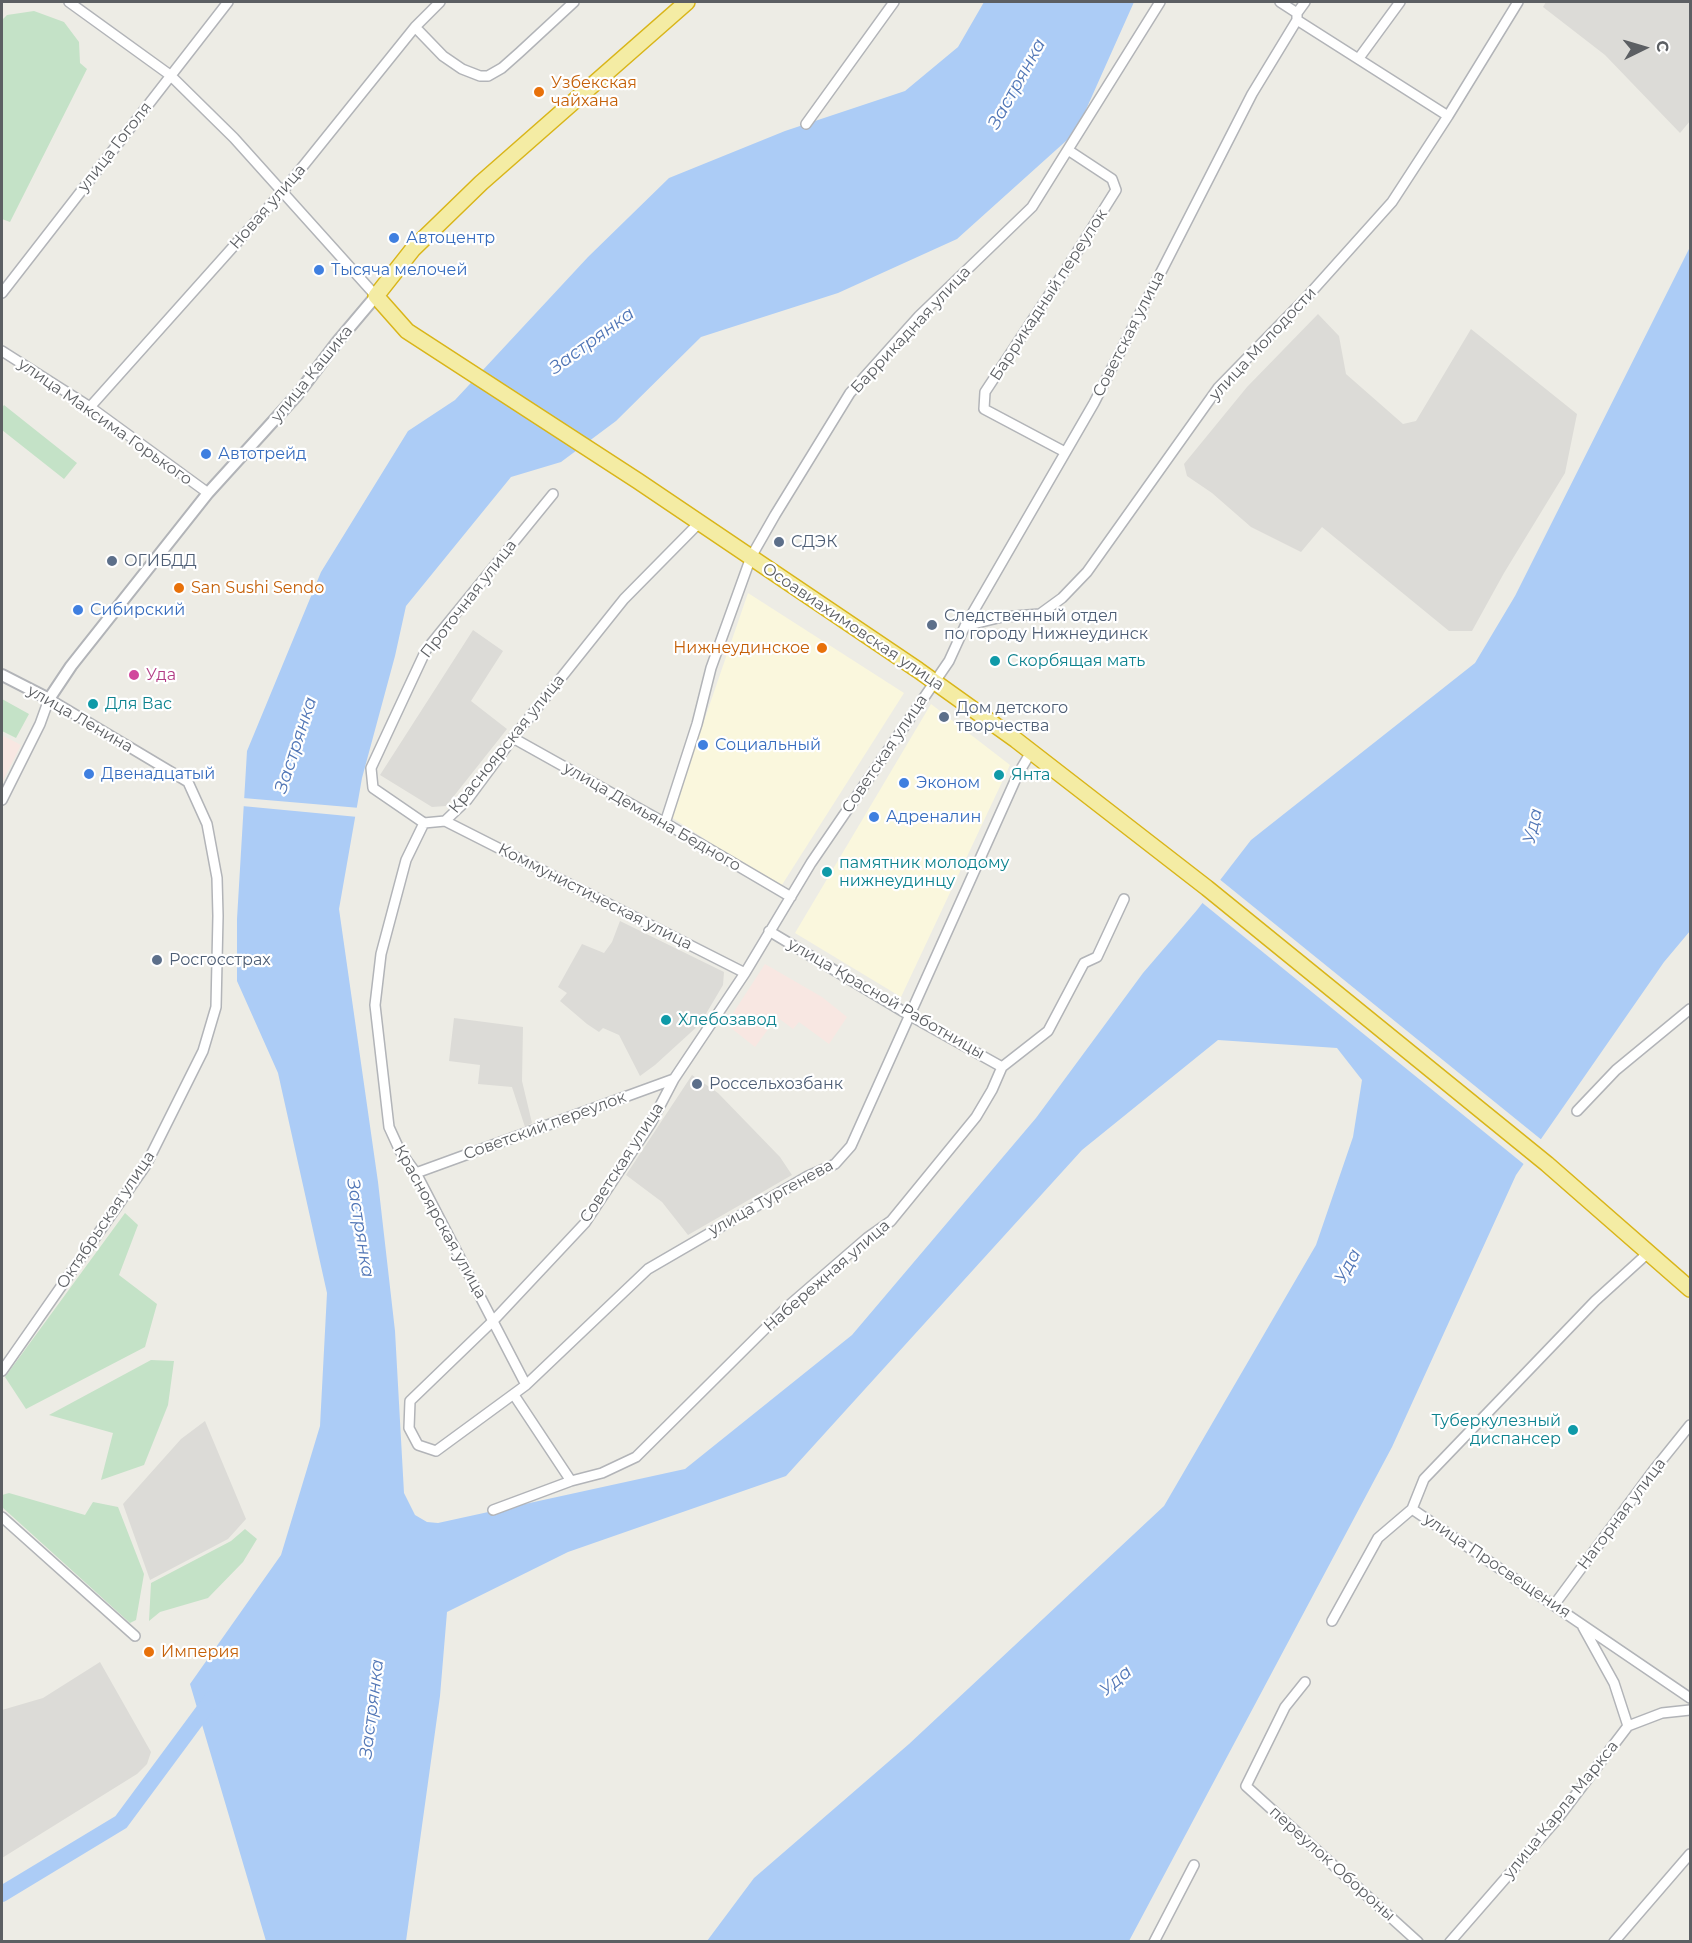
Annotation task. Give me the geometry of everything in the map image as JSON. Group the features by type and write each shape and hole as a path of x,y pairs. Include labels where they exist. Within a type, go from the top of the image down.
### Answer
{"highway":[{"name":"улица Кашика","path":"376,296 413,249 480,183 687,2"},
{"name":"Осоавиахимовская улица","path":"376,296 407,331 751,557 935,682 1031,752 1207,888 1547,1164 1690,1289"}],"street":[{"path":"69,2 170,75 234,138 376,296"},
{"name":"улица Гоголя","path":"2,293 228,2"},
{"name":"Новая улица","path":"90,407 283,191 415,27 440,2"},
{"path":"415,27 443,56 462,69 480,76 488,75 502,68 574,2"},
{"path":"806,124 894,2"},
{"name":"Баррикадная улица","path":"665,823 697,723 711,668 751,557 850,393 919,316 1032,207 1160,2"},
{"path":"1280,2 1297,16 1448,116"},
{"name":"Советская улица","path":"436,1451 418,1445 409,1428 410,1401 494,1320 585,1223 651,1123 674,1079 744,972 811,863 949,661 965,626 1094,403 1252,94 1305,2"},
{"path":"1359,58 1400,2"},
{"name":"улица Молодости","path":"965,626 1002,616 1040,615 1062,598 1087,572 1218,388 1305,299 1392,202 1518,2"},
{"name":"Баррикадный переулок","path":"1065,452 984,409 985,392 1116,190 1112,179 1068,150"},
{"name":"улица Кашика","path":"2,800 40,724 49,699 70,666 208,493 297,395 338,340 376,296"},
{"name":"улица Максима Горького","path":"2,351 90,407 208,493"},
{"name":"Проточная улица","path":"424,823 373,788 371,768 426,650 554,494"},
{"name":"Красноярская улица","path":"526,1386 494,1320 416,1173 400,1151 388,1127 375,1005 381,954 409,852 424,823 445,821 466,800 624,599 699,523"},
{"name":"улица Ленина","path":"2,675 49,699 188,782"},
{"name":"улица Демьяна Бедного","path":"513,738 791,897"},
{"name":"улица Тургенева","path":"436,1451 526,1386 648,1269 808,1176 835,1164 851,1146 1018,774 1031,752"},
{"name":"Октябрьская улица","path":"2,1371 146,1165 203,1051 216,1007 217,878 207,824 188,782"},
{"name":"Коммунистическая улица","path":"445,821 744,972"},
{"name":"Набережная улица","path":"493,1510 571,1480 602,1473 636,1457 786,1308 867,1238 891,1221 976,1117 992,1090 1002,1066 1048,1031 1084,963 1097,957 1124,899"},
{"name":"улица Красной Работницы","path":"769,931 909,1015 1002,1066"},
{"path":"1576,1111 1616,1070 1690,1009"},
{"name":"Советский переулок","path":"416,1173 674,1079"},
{"path":"1332,1621 1378,1538 1412,1509 1424,1479 1595,1301 1648,1253"},
{"path":"514,1395 571,1480"},
{"name":"Нагорная улица","path":"1554,1605 1690,1425"},
{"name":"улица Просвещения","path":"1412,1509 1690,1698"},
{"path":"2,1517 135,1636"},
{"name":"улица Просвещения","path":"1581,1624 1614,1683 1628,1726"},
{"name":"переулок Обороны","path":"1305,1682 1286,1707 1246,1786 1418,1941"},
{"name":"улица Карла Маркса","path":"1450,1941 1558,1818 1628,1726 1662,1713 1690,1710"},
{"path":"1614,1941 1690,1854"},
{"path":"1154,1941 1194,1865"}],"shaded area":[{"path":"1546,2 1690,2 1690,121 1680,133 1605,55 1543,7"},
{"path":"1318,314 1339,336 1346,374 1403,424 1416,421 1471,329 1577,414 1565,473 1504,573 1472,631 1449,631 1322,527 1301,552 1251,527 1212,493 1187,476 1184,464 1247,387"},
{"path":"748,593 904,693 780,888 671,817"},
{"path":"473,630 503,651 471,701 507,729 446,806 432,807 380,775"},
{"path":"931,704 1010,765 901,997 795,933"},
{"path":"2,735 21,745 2,783"},
{"name":"Хлебозавод","path":"620,921 724,972 723,985 700,1024 640,1076 619,1035 603,1028 599,1032 587,1024 560,1001 567,993 558,987 582,944 604,953 612,942"},
{"path":"765,964 822,997 847,1017 829,1044 799,1022 793,1029 777,1017 755,1047 726,1024"},
{"path":"454,1018 523,1027 522,1081 532,1123 525,1127 512,1087 478,1084 480,1065 449,1061"},
{"path":"692,1075 718,1093 780,1157 792,1175 688,1235 662,1202 626,1175"},
{"path":"205,1421 246,1519 228,1539 150,1580 123,1504 181,1439"},
{"path":"100,1662 151,1752 147,1764 137,1774 2,1858 2,1710 43,1698"}],"green space":[{"path":"34,11 64,22 79,42 80,63 87,69 10,222 2,219 2,20 7,15"},
{"path":"4,405 77,463 64,479 2,430"},
{"path":"2,699 29,714 16,738 2,731"},
{"path":"125,1213 138,1225 119,1275 157,1304 145,1347 26,1409 5,1377"},
{"path":"151,1360 174,1361 168,1405 144,1465 101,1480 113,1433 49,1415"},
{"path":"9,1493 85,1515 93,1502 118,1507 144,1574 136,1620 130,1623 2,1507 2,1495"},
{"path":"245,1529 257,1539 243,1562 208,1598 160,1612 149,1621 151,1583 231,1541"}],"water":[{"name":"Застрянка","path":"984,2 1134,2 1076,132 957,239 838,293 701,337 616,421 561,462 511,477 406,606 362,778 339,909 378,1182 395,1331 404,1493 415,1515 427,1522 438,1523 685,1469 852,1335 1036,1118 1143,973 1197,910 1251,840 1475,663 1515,596 1690,247 1690,931 1664,962 1516,1175 1392,1447 1129,1941 707,1941 754,1878 909,1744 1164,1506 1316,1245 1353,1137 1362,1080 1337,1048 1218,1040 1082,1150 786,1476 568,1552 447,1612 440,1696 406,1941 266,1941 190,1684 281,1555 320,1426 327,1293 278,1073 237,981 237,919 247,751 321,572 408,431 455,400 588,257 669,178 785,131 905,91 958,47"}],"pier":[{"path":"243,798 360,808 358,817 242,806"},
{"path":"1218,878 1543,1141 1526,1166 1200,901"}],"waterway":[{"path":"2,1894 121,1822 212,1699"}],"place":[{"name":"Узбекская чайхана","path":"539,92"},
{"name":"Автоцентр","path":"394,238"},
{"name":"Тысяча мелочей","path":"319,270"},
{"name":"Автотрейд","path":"206,454"},
{"name":"СДЭК","path":"779,542"},
{"name":"ОГИБДД","path":"112,561"},
{"name":"San Sushi Sendo","path":"179,588"},
{"name":"Сибирский","path":"78,610"},
{"name":"Следственный отдел по городу Нижнеудинск","path":"932,625"},
{"name":"Нижнеудинское","path":"822,648"},
{"name":"Скорбящая мать","path":"995,661"},
{"name":"Уда","path":"134,675"},
{"name":"Для Вас","path":"93,704"},
{"name":"Дом детского творчества","path":"944,717"},
{"name":"Социальный","path":"703,745"},
{"name":"Двенадцатый","path":"89,774"},
{"name":"Янта","path":"999,775"},
{"name":"Эконом","path":"904,783"},
{"name":"Адреналин","path":"874,817"},
{"name":"памятник молодому нижнеудинцу","path":"827,872"},
{"name":"Росгосстрах","path":"157,960"},
{"name":"Хлебозавод","path":"666,1020"},
{"name":"Россельхозбанк","path":"697,1084"},
{"name":"Туберкулезный диспансер","path":"1573,1430"},
{"name":"Империя","path":"149,1652"}]}
